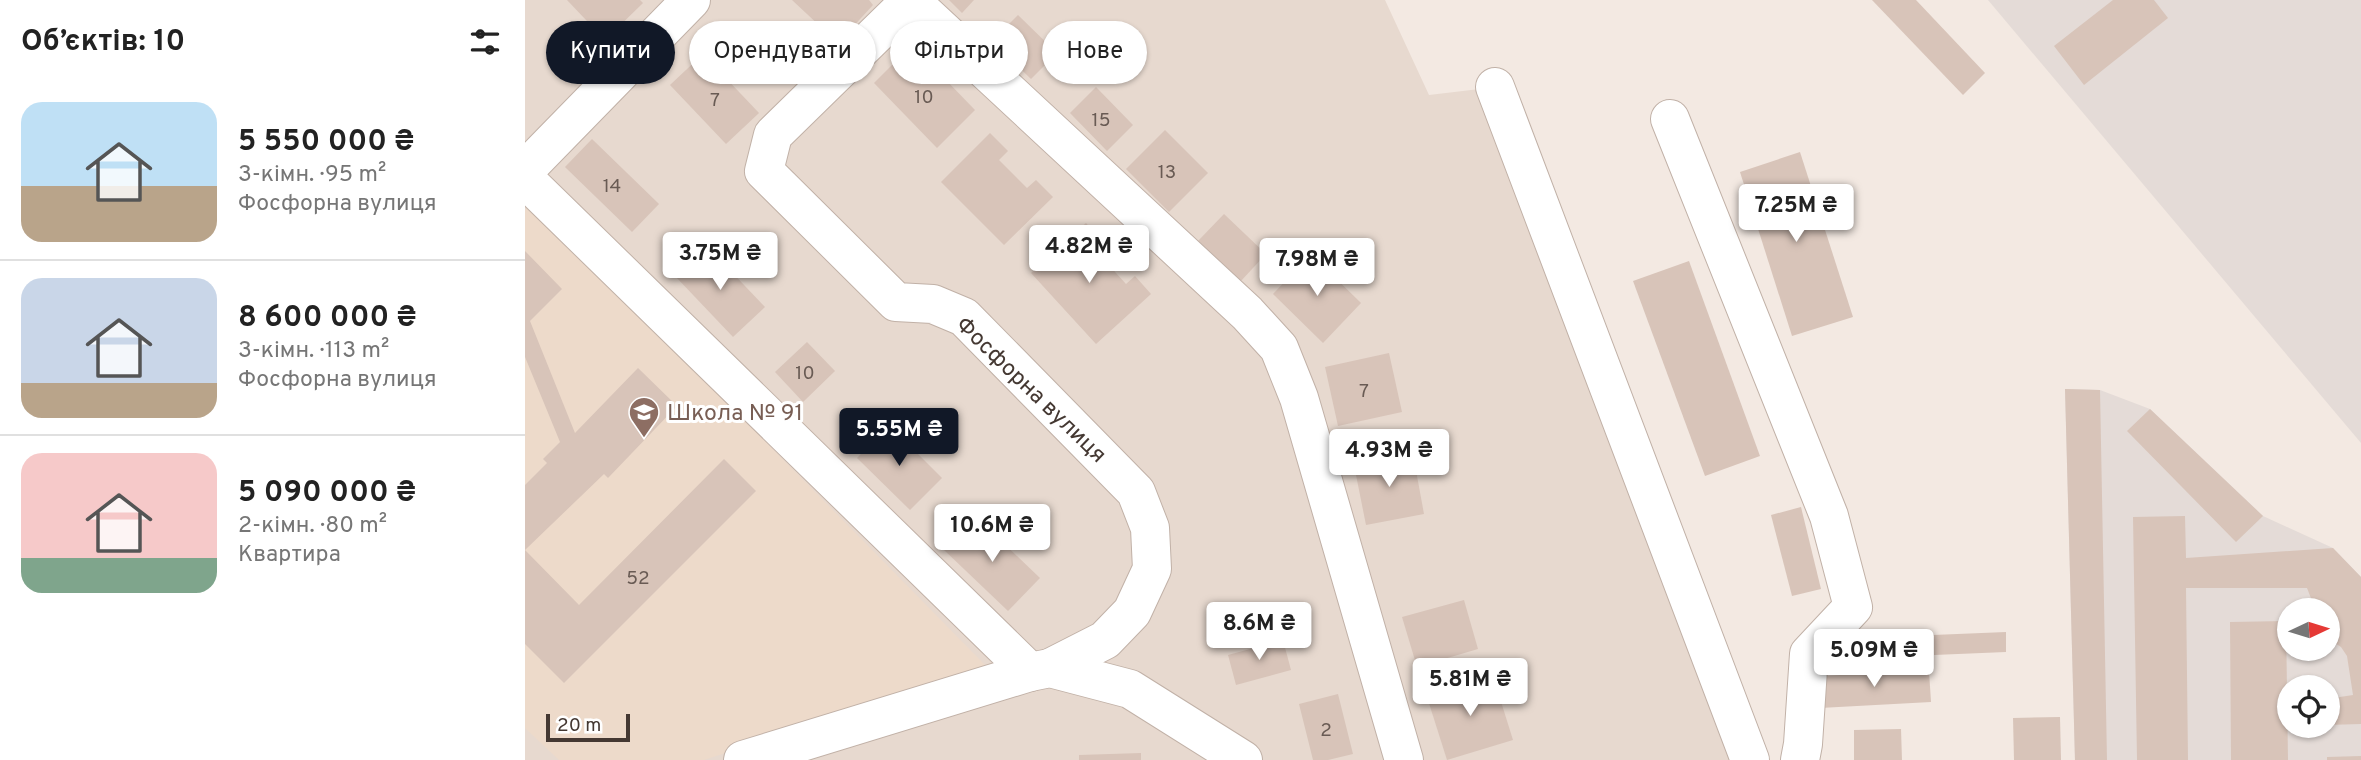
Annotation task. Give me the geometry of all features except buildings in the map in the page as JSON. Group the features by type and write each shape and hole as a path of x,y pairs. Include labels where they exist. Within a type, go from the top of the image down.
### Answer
{"street":[{"path":"525,170 691,0"},
{"path":"910,0 1247,313 1279,348 1299,398 1404,760"},
{"name":"Фосфорна вулиця","path":"743,760 1040,670 1105,640 1132,612 1152,569 1150,528 1136,492 964,317 933,304 896,302 764,171 773,135 910,0"},
{"path":"1495,87 1750,760"},
{"path":"1670,119 1829,516 1853,607 1809,654 1800,760"},
{"path":"525,179 1040,670 1130,689 1243,760"}],"shaded area":[{"path":"525,0 1385,0 1429,95 1488,88 1747,760 525,760"},
{"path":"1988,0 2361,0 2361,443"},
{"name":"Школа № 91","path":"531,203 987,667 704,760 559,760 525,728 525,210"},
{"path":"2065,389 2100,390 2150,409 2263,516 2333,548 2361,577 2361,760 2075,760"}],"place":[{"name":"Школа № 91","path":"644,439"}]}
